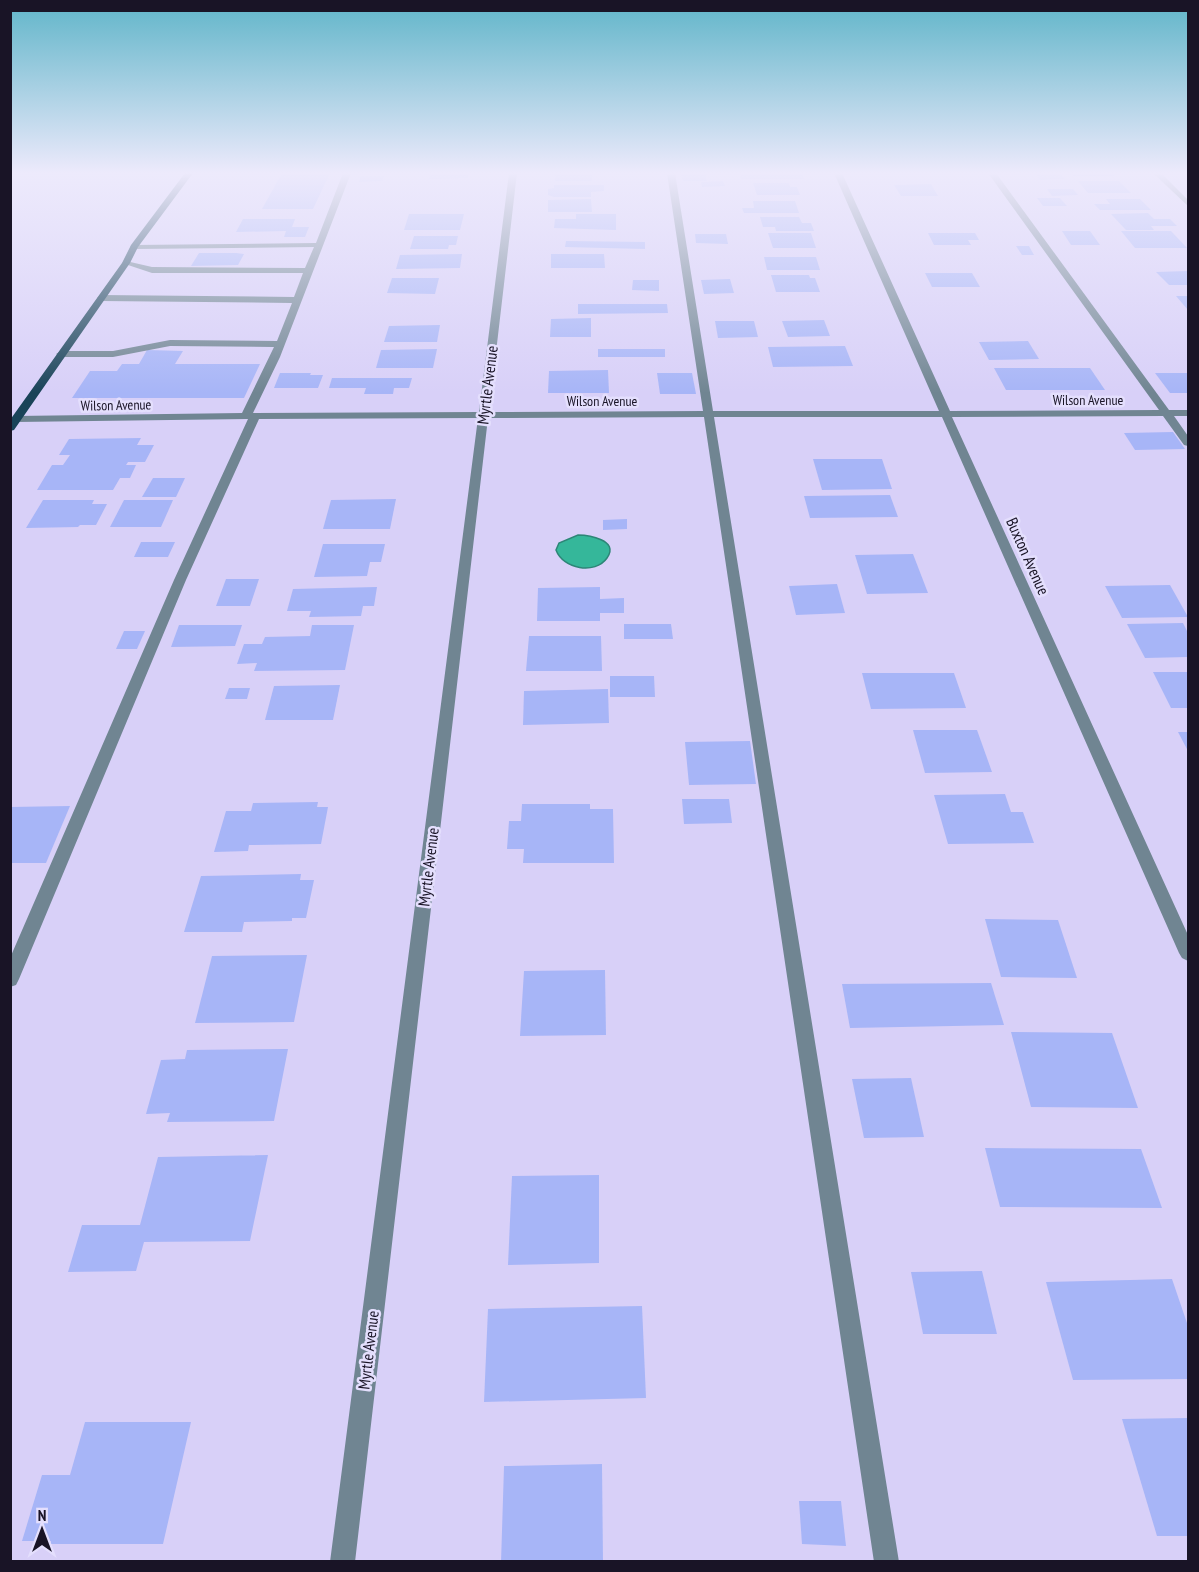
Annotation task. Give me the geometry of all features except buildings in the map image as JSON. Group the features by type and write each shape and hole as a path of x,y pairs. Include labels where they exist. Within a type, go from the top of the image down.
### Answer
{"main road":[{"path":"14,423 126,264 134,247"}],"street":[{"path":"134,247 193,246"},
{"path":"10,979 251,417 317,246"},
{"name":"Myrtle Avenue","path":"342,1562 504,246"},
{"path":"682,246 887,1562"},
{"name":"Buxton Avenue","path":"871,246 1188,953"},
{"path":"1045,246 1188,443"},
{"path":"126,264 152,270 308,271"},
{"path":"101,298 297,300"},
{"path":"61,354 113,354 170,343 279,344"},
{"name":"Wilson Avenue","path":"14,423 483,414 1188,413"}],"shaded area":[{"path":"578,535 589,536 606,543 610,552 607,558 595,567 587,568 580,568 565,562 556,550 559,543"}]}
